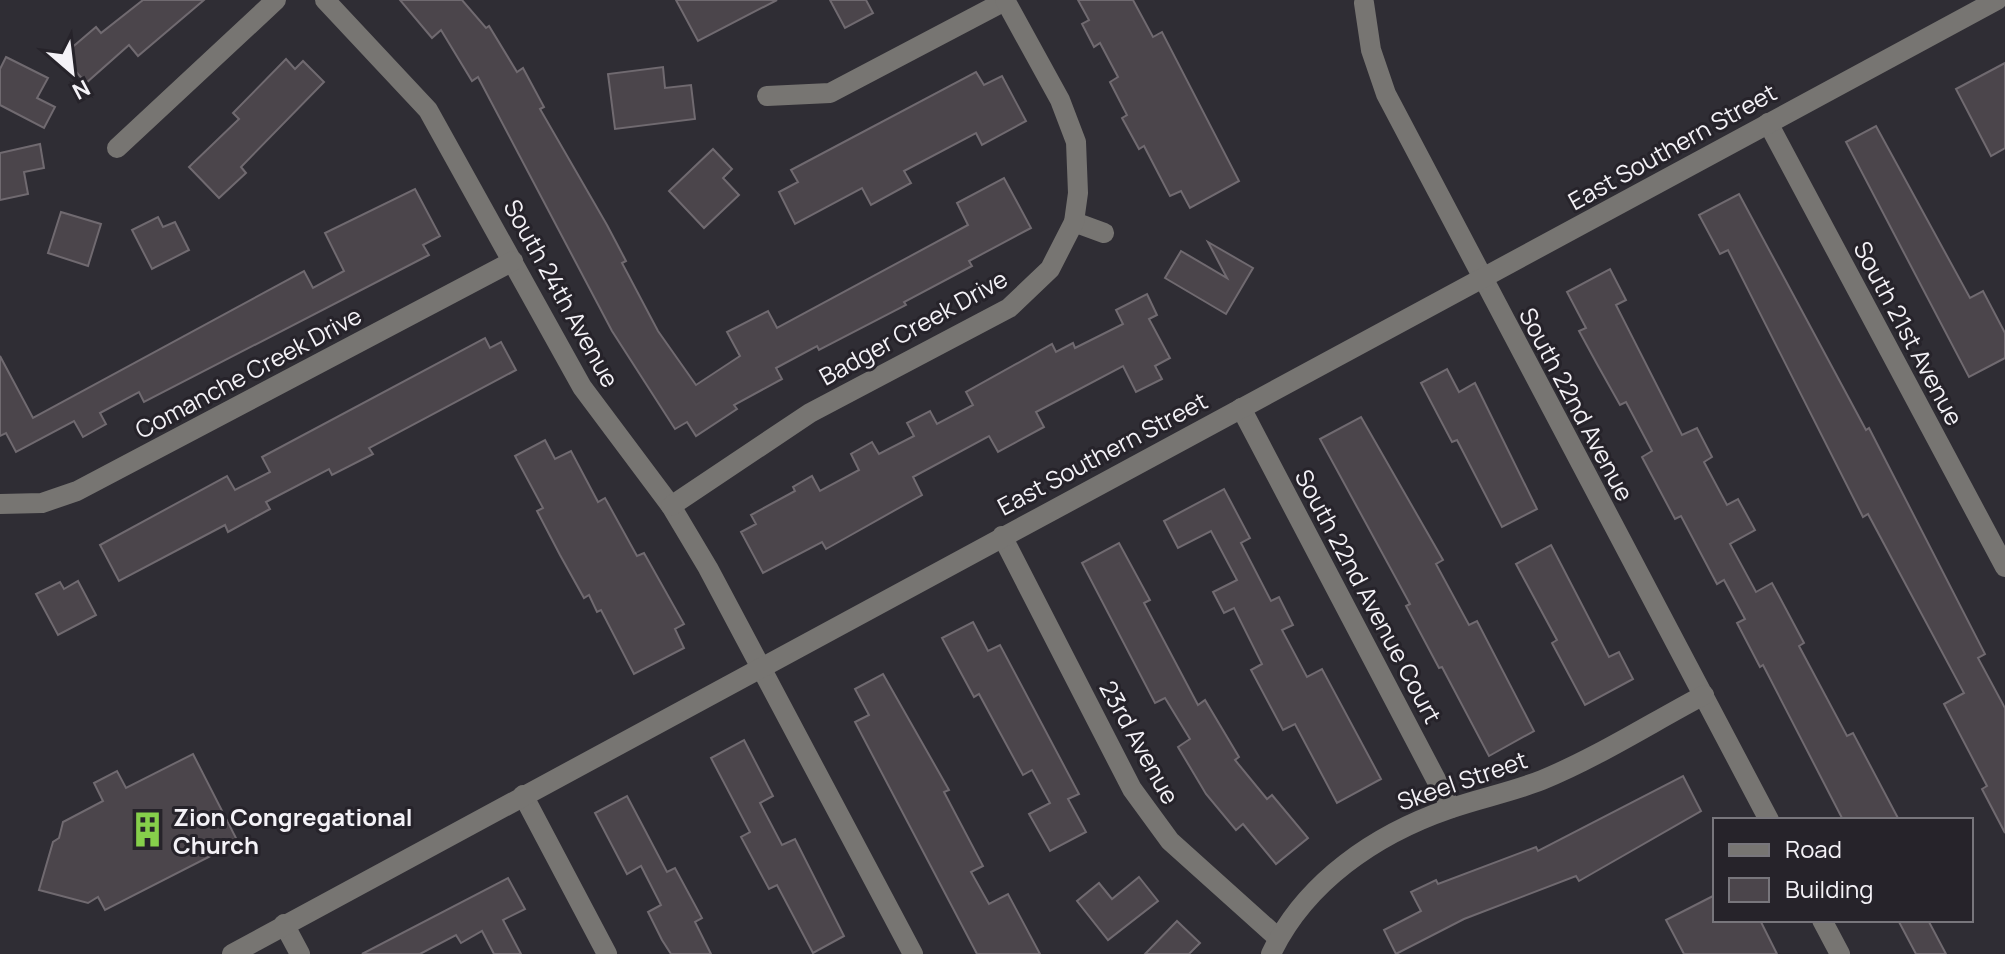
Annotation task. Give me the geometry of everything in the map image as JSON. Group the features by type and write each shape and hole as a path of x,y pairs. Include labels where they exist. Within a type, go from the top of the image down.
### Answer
{"street":[{"path":"117,148 276,0"},
{"name":"South 24th Avenue","path":"325,0 428,110 582,387 671,506 761,667 913,954"},
{"path":"767,96 830,93 1005,0"},
{"name":"Badger Creek Drive","path":"671,506 810,413 1009,308 1050,269 1074,222 1079,171 1071,123 1005,0"},
{"name":"East Southern Street","path":"232,954 1997,0"},
{"name":"South 22nd Avenue","path":"1363,1 1371,50 1386,94 1768,818"},
{"name":"South 21st Avenue","path":"1768,123 2005,567"},
{"path":"1074,222 1104,233"},
{"name":"Comanche Creek Drive","path":"0,504 42,503 77,491 513,261"},
{"name":"South 22nd Avenue Court","path":"1241,408 1451,808"},
{"name":"23rd Avenue","path":"1002,536 1132,789 1170,841 1274,946"},
{"name":"Skeel Street","path":"1274,946 1311,895 1347,862 1410,824 1544,779 1704,695"},
{"path":"523,795 607,954"},
{"path":"1823,922 1840,954"},
{"path":"284,924 300,954"}],"building":[{"path":"143,0 204,0 138,56 129,45 86,83 62,56 96,27 101,33"},
{"path":"400,0 462,0 486,28 489,26 517,72 523,68 544,107 540,109 607,225 626,261 622,263 658,331 696,385 740,356 727,332 768,311 777,328 968,225 957,203 1004,178 1031,228 969,261 972,266 904,302 906,305 819,350 817,346 776,368 782,379 734,405 737,409 696,436 687,422 675,429 612,331 478,77 472,81 441,30 432,38"},
{"path":"676,0 777,0 698,41"},
{"path":"830,0 866,0 873,13 845,28"},
{"path":"1078,0 1133,0 1153,37 1162,32 1239,181 1190,208 1181,191 1170,196 1144,146 1139,149 1122,118 1127,115 1110,82 1118,77 1100,43 1094,47 1082,24 1089,20"},
{"path":"6,57 48,78 37,98 55,107 44,128 0,105 0,69"},
{"path":"286,59 295,69 303,61 324,82 241,167 246,173 219,198 189,167 239,119 233,113"},
{"path":"2005,63 2005,148 1991,156 1956,89"},
{"path":"663,67 665,88 691,85 695,119 615,129 608,74"},
{"path":"976,72 984,85 1002,76 1026,121 982,145 976,133 904,171 911,183 871,205 862,188 795,224 779,192 798,182 791,170"},
{"path":"1876,126 1970,298 1983,291 2005,333 2005,358 1969,377 1846,142"},
{"path":"40,144 44,168 24,172 28,194 0,200 0,153"},
{"path":"713,149 732,169 723,178 739,195 704,228 669,191"},
{"path":"415,189 440,236 423,245 429,255 144,402 139,392 100,413 106,424 83,437 74,421 16,452 6,433 0,436 0,356 33,418 304,271 313,288 344,271 325,233"},
{"path":"1739,194 1866,430 1869,428 1985,654 1978,658 2005,708 2005,833 1982,789 1987,786 1944,704 1964,693 1868,514 1863,517 1728,250 1720,254 1699,215"},
{"path":"61,212 101,224 88,266 48,253"},
{"path":"158,217 163,227 175,222 189,250 152,269 132,230"},
{"path":"1208,242 1253,268 1226,314 1165,278 1181,251 1227,278"},
{"path":"1610,269 1626,300 1616,305 1682,435 1697,428 1712,457 1704,462 1727,505 1738,499 1755,530 1730,544 1756,592 1772,583 1804,643 1799,646 1847,736 1853,733 1898,818 1842,818 1763,665 1760,667 1737,623 1745,619 1724,580 1717,584 1681,516 1675,519 1642,457 1652,451 1626,402 1620,405 1579,331 1586,328 1567,292"},
{"path":"1147,294 1157,315 1149,319 1170,358 1155,366 1162,379 1136,392 1123,366 1036,412 1044,427 998,452 989,436 913,477 922,495 826,549 822,542 763,573 741,532 756,524 751,515 795,491 793,487 812,476 820,491 859,470 851,454 872,442 879,454 914,436 907,423 930,411 937,424 973,405 966,392 1052,344 1056,352 1073,343 1075,348 1123,324 1116,310"},
{"path":"485,338 490,348 501,342 516,370 369,448 373,454 332,475 329,469 266,502 270,509 228,532 225,525 119,581 100,545 227,476 235,490 270,472 262,457"},
{"path":"1447,369 1459,392 1475,383 1537,509 1502,527 1457,440 1452,442 1421,383"},
{"path":"1361,417 1443,560 1436,564 1469,625 1477,621 1534,731 1489,756 1442,667 1439,668 1406,606 1410,604 1320,439"},
{"path":"545,440 555,459 571,451 598,502 605,498 637,556 644,553 684,624 675,629 684,648 634,674 601,610 597,612 589,595 584,598 560,555 537,511 543,508 515,456"},
{"path":"1224,489 1250,538 1241,543 1271,601 1279,597 1293,625 1282,630 1307,677 1322,669 1381,779 1337,803 1295,724 1283,730 1251,670 1262,664 1234,608 1224,613 1213,592 1237,580 1211,531 1178,548 1164,521"},
{"path":"1119,543 1150,600 1144,603 1198,705 1205,700 1239,757 1235,760 1267,799 1272,795 1308,838 1276,864 1243,824 1236,830 1206,794 1178,747 1190,739 1165,698 1155,703 1082,563"},
{"path":"1551,545 1609,657 1619,652 1633,679 1585,705 1552,643 1557,640 1516,564"},
{"path":"78,581 96,615 58,635 36,594 60,582 64,589"},
{"path":"973,622 988,651 1000,645 1079,794 1068,799 1086,832 1050,851 1029,814 1050,803 1032,770 1023,775 979,694 974,697 942,638"},
{"path":"883,674 949,790 944,792 983,866 971,872 989,904 1008,894 1040,954 977,954 855,722 869,715 855,689"},
{"path":"744,740 773,796 760,803 782,845 795,839 844,936 813,953 777,885 769,889 741,837 750,832 711,758"},
{"name":"Zion Congregational Church","path":"193,754 238,842 105,910 98,897 88,903 39,890 53,842 59,838 63,822 103,801 94,783 117,771 126,788"},
{"path":"1683,776 1701,811 1579,881 1576,876 1464,919 1396,954 1384,930 1421,911 1411,892 1436,880 1438,884 1536,847 1538,851"},
{"path":"627,796 667,872 675,868 702,918 695,922 711,954 671,954 662,940 648,912 661,905 641,866 627,874 595,813"},
{"path":"1139,877 1158,901 1108,940 1077,901 1099,883 1112,899"},
{"path":"508,878 525,909 503,920 521,954 494,954 482,931 461,943 456,935 420,954 362,954"},
{"path":"1713,896 1713,922 1761,922 1777,954 1684,954 1666,920"},
{"path":"1177,921 1200,943 1189,954 1145,954"},
{"path":"1899,922 1929,922 1946,954 1916,954"}],"place":[{"name":"Zion Congregational Church","path":"147,830"}]}
